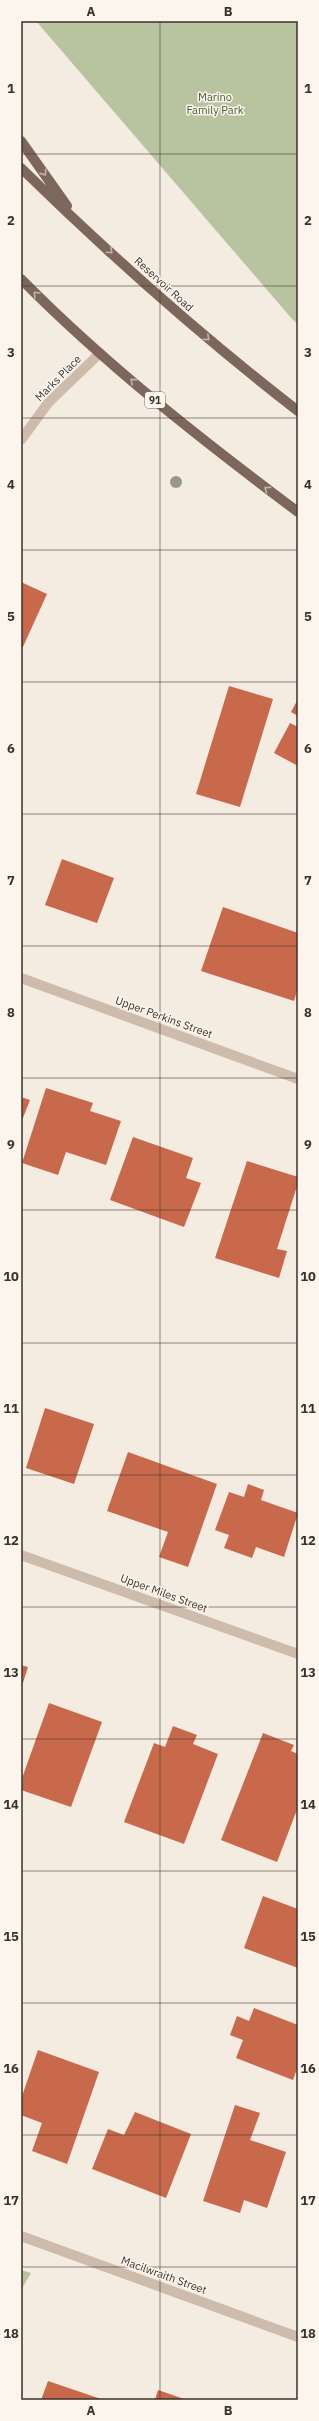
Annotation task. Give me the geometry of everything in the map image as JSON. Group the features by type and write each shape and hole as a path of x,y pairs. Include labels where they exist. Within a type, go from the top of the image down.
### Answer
{"main road":[{"path":"21,141 81,225"},
{"name":"Reservoir Road","path":"21,168 81,225 224,354 298,411"},
{"name":"91","path":"21,279 100,353 192,431 298,512"}],"street":[{"name":"Marks Place","path":"21,440 48,403 100,353"},
{"name":"Upper Perkins Street","path":"21,978 298,1079"},
{"name":"Upper Miles Street","path":"21,1555 298,1654"},
{"name":"Macilwraith Street","path":"21,2236 298,2337"}],"green space":[{"name":"Marino Family Park","path":"36,21 298,21 298,324 292,319"},
{"path":"21,2270 31,2273 21,2290"}],"building":[{"path":"21,582 47,594 22,649 21,648"},
{"path":"229,686 273,699 240,807 196,794"},
{"path":"298,699 298,716 291,712"},
{"path":"290,723 298,727 298,766 274,753"},
{"path":"62,859 114,878 97,923 45,905"},
{"path":"223,907 298,933 298,988 294,1001 201,971"},
{"path":"46,1088 93,1103 90,1111 121,1121 106,1165 66,1152 58,1175 22,1163"},
{"path":"21,1097 30,1100 21,1123"},
{"path":"133,1137 193,1158 186,1178 201,1183 184,1227 110,1200"},
{"path":"247,1161 298,1177 298,1183 277,1249 287,1251 279,1278 215,1258"},
{"path":"45,1408 94,1424 74,1484 26,1468"},
{"path":"128,1452 217,1484 188,1567 159,1557 168,1532 107,1511"},
{"path":"248,1484 264,1490 261,1500 298,1513 284,1557 256,1547 252,1558 224,1548 229,1535 215,1530 229,1492 244,1497"},
{"path":"21,1665 28,1667 21,1689"},
{"path":"49,1703 102,1722 71,1807 21,1790 21,1781"},
{"path":"173,1726 197,1735 193,1744 218,1754 184,1844 124,1822 154,1743 165,1747"},
{"path":"263,1733 294,1745 291,1751 298,1754 298,1807 277,1862 221,1840"},
{"path":"263,1896 298,1909 298,1968 244,1948"},
{"path":"254,2008 298,2025 298,2066 293,2080 236,2058 243,2040 230,2035 237,2016 249,2021"},
{"path":"38,2050 99,2072 67,2164 32,2151 42,2123 21,2115 21,2099"},
{"path":"235,2105 260,2113 250,2140 286,2152 267,2208 244,2200 240,2213 203,2201"},
{"path":"135,2112 191,2134 166,2198 92,2169 108,2129 124,2135"},
{"path":"48,2381 104,2400 41,2400"},
{"path":"158,2390 187,2400 155,2400"}]}
